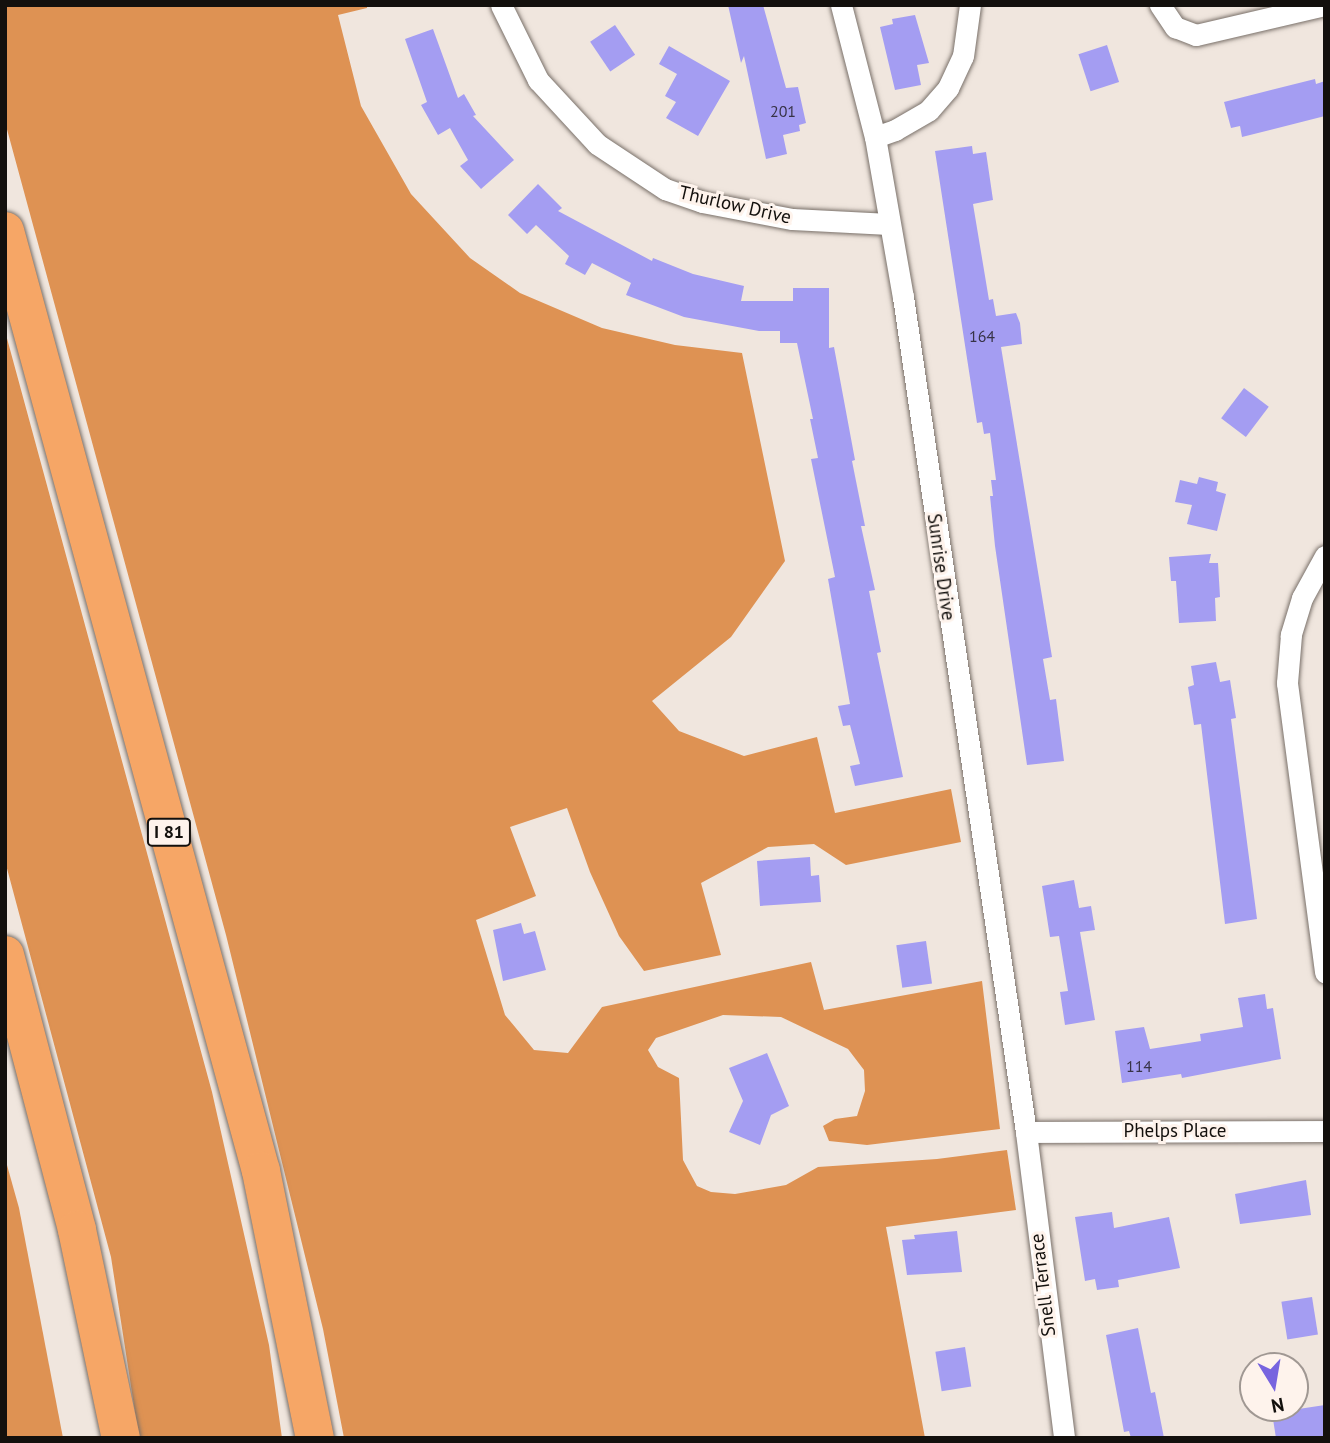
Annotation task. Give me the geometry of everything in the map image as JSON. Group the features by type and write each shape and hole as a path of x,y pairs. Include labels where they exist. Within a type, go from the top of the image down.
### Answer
{"highway":[{"name":"I 81","path":"5,231 261,1171 315,1438"},
{"path":"5,956 77,1230 121,1438"}],"street":[{"name":"Thurlow Drive","path":"501,5 538,80 597,144 665,189 702,202 792,219 889,224"},
{"name":"Sunrise Drive","path":"841,5 875,137 903,297 1026,1132"},
{"path":"875,137 895,130 929,110 948,88 963,55 970,5"},
{"path":"1160,5 1175,27 1196,35 1325,5"},
{"path":"1325,556 1302,598 1291,635 1287,682 1325,973"},
{"name":"Phelps Place","path":"1026,1132 1325,1130"},
{"name":"Snell Terrace","path":"1026,1132 1064,1438"}],"shaded area":[{"path":"5,5 367,5 367,8 338,15 361,106 411,194 470,258 520,293 602,328 675,345 742,353 785,561 731,637 652,701 679,731 744,756 817,737 835,813 951,789 961,842 846,865 814,844 768,847 701,883 721,955 644,971 619,936 590,872 567,808 510,827 536,896 476,920 505,1015 534,1050 568,1053 602,1007 811,962 824,1010 982,981 1000,1129 867,1145 829,1141 823,1126 835,1119 857,1116 865,1091 864,1070 848,1049 781,1017 723,1015 656,1038 648,1050 658,1067 679,1078 683,1160 697,1186 711,1192 735,1194 786,1185 818,1167 937,1159 1007,1150 1016,1210 886,1227 925,1438 344,1438 323,1329 226,935 5,122"},
{"path":"5,331 212,1092 269,1345 282,1438 139,1438 111,1257 5,861"},
{"path":"5,1158 19,1208 63,1438 5,1438"}],"building":[{"path":"728,5 763,5 786,88 798,87 806,123 799,125 800,131 783,135 787,154 766,159 744,56 741,63"},
{"path":"915,15 929,63 917,65 921,85 895,90 880,27 893,24 892,19"},
{"path":"615,25 635,55 610,72 590,42"},
{"path":"433,29 458,98 464,94 476,115 473,116 514,160 481,189 460,166 468,160 450,128 438,135 421,105 427,102 405,39"},
{"path":"1107,45 1119,82 1091,91 1078,54"},
{"path":"669,46 730,81 698,136 666,118 676,102 665,96 677,74 659,64"},
{"path":"1315,79 1316,84 1325,81 1325,116 1242,137 1240,126 1231,128 1224,102"},
{"path":"972,146 973,154 986,152 993,200 973,204 989,300 993,299 996,316 1016,313 1020,323 1022,344 1001,347 1052,657 1043,659 1050,700 1056,699 1064,761 1027,765 995,546 990,496 993,496 991,480 996,480 990,433 984,434 982,422 977,423 935,151"},
{"path":"538,184 562,208 558,211 652,261 653,258 693,274 744,286 741,301 793,301 793,288 829,288 829,348 834,347 855,460 852,461 865,526 861,526 875,590 869,591 881,652 877,653 903,777 855,786 850,766 860,764 850,725 843,726 838,706 850,704 828,579 835,577 811,459 818,458 810,419 813,419 797,343 780,343 780,331 759,331 684,317 626,295 631,283 592,263 585,275 565,264 569,256 536,225 527,234 508,215"},
{"path":"1244,388 1269,407 1246,437 1221,418"},
{"path":"1199,477 1218,482 1216,491 1226,494 1217,531 1187,524 1192,505 1175,502 1180,480 1197,484"},
{"path":"1211,554 1209,563 1218,563 1220,597 1215,598 1216,621 1179,623 1176,581 1171,581 1169,557"},
{"path":"1216,662 1220,682 1230,680 1236,718 1231,719 1257,919 1225,924 1201,724 1194,725 1188,687 1194,685 1191,666"},
{"path":"810,857 811,876 819,875 821,902 760,906 757,861"},
{"path":"1074,880 1079,908 1091,906 1095,930 1080,932 1095,1020 1065,1025 1060,992 1068,991 1059,936 1050,937 1042,886"},
{"path":"521,923 524,934 535,931 546,970 503,981 493,930"},
{"path":"926,941 932,984 902,988 896,945"},
{"path":"1265,994 1267,1009 1273,1008 1281,1059 1182,1078 1181,1074 1122,1083 1115,1031 1144,1027 1150,1049 1201,1041 1200,1034 1243,1027 1238,998"},
{"path":"767,1053 789,1106 771,1115 760,1145 729,1132 743,1101 729,1068"},
{"path":"1306,1180 1311,1215 1240,1224 1235,1194"},
{"path":"1112,1212 1114,1228 1169,1217 1180,1268 1118,1280 1119,1287 1097,1290 1095,1279 1085,1281 1075,1217"},
{"path":"957,1231 962,1272 907,1275 902,1240 915,1239 914,1235"},
{"path":"1312,1297 1318,1335 1287,1339 1281,1302"},
{"path":"1138,1328 1151,1393 1155,1392 1164,1438 1131,1438 1129,1431 1124,1432 1106,1335"},
{"path":"965,1347 971,1387 942,1391 935,1352"},
{"path":"1325,1405 1325,1438 1276,1438 1273,1422 1309,1422 1309,1407"}]}
